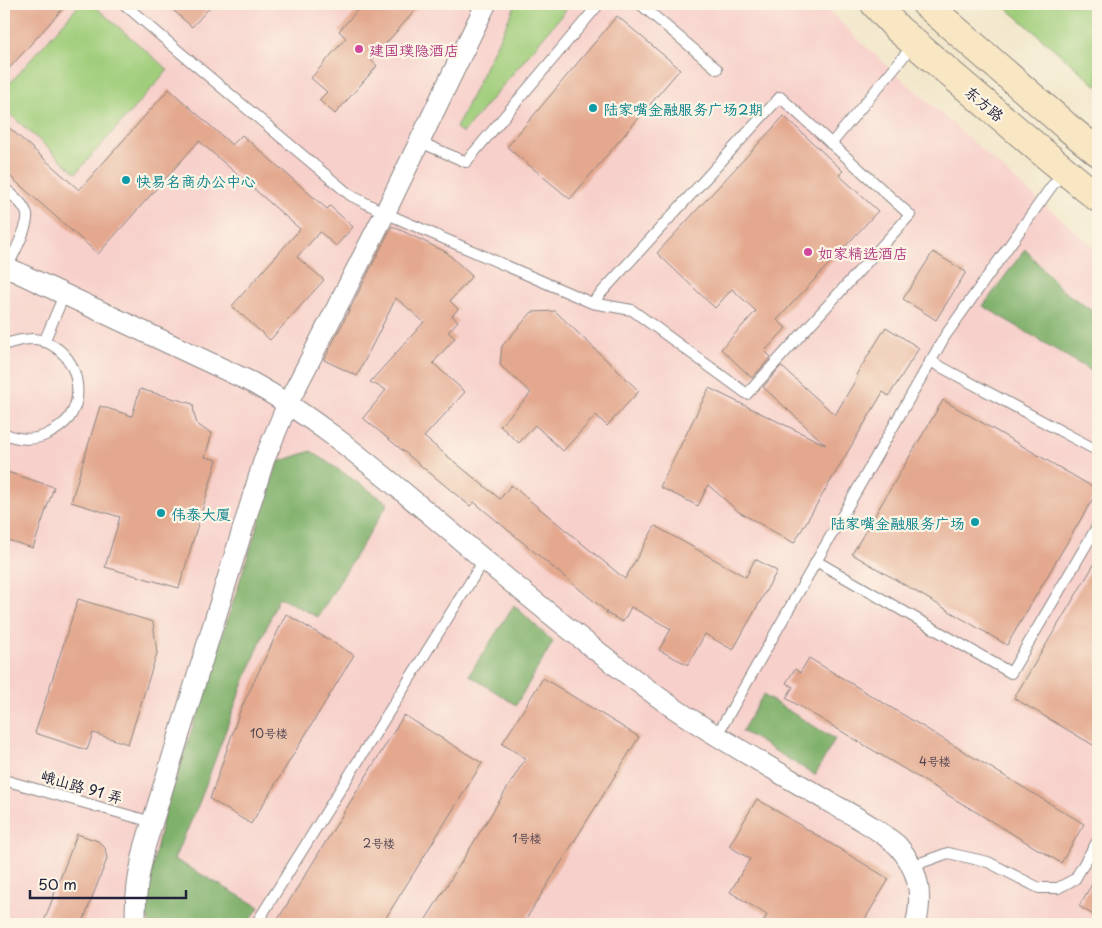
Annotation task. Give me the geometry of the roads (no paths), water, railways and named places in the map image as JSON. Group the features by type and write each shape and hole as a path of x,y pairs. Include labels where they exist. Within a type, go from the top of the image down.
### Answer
{"main road":[{"name":"东方路","path":"875,4 898,29 1098,198"},
{"path":"926,4 1098,152"}],"street":[{"path":"136,924 137,884 144,846 264,460 288,403 385,213 486,4"},
{"path":"5,267 251,382 288,403 340,440 484,560 615,665 669,704 717,735 877,829 897,845 912,866 920,887 919,911 916,924"}],"lane":[{"path":"124,4 189,61 350,194 385,213 592,303 632,310 747,394 910,215 780,97 592,303"},
{"path":"420,142 466,162 599,4"},
{"path":"640,4 717,69"},
{"path":"832,144 915,43"},
{"path":"717,735 950,328 1051,186 1065,170"},
{"path":"4,188 21,203 27,215 25,227 5,267"},
{"path":"44,342 64,295"},
{"path":"4,345 18,340 36,339 52,345 65,355 74,370 78,386 76,404 69,418 57,429 43,437 27,439 11,437 4,433"},
{"path":"930,361 1098,451"},
{"path":"816,561 1011,673 1098,525"},
{"path":"256,924 484,560"},
{"name":"峨山路 91 弄","path":"4,780 152,822"},
{"path":"912,866 948,853 988,862 1039,888 1058,888 1075,879 1098,840"}],"place":[{"name":"建国璞隐酒店","path":"359,49"},
{"name":"陆家嘴金融服务广场2期","path":"593,108"},
{"name":"快易名商办公中心","path":"126,180"},
{"name":"如家精选酒店","path":"808,252"},
{"name":"伟泰大厦","path":"161,513"},
{"name":"陆家嘴金融服务广场","path":"975,522"}]}
